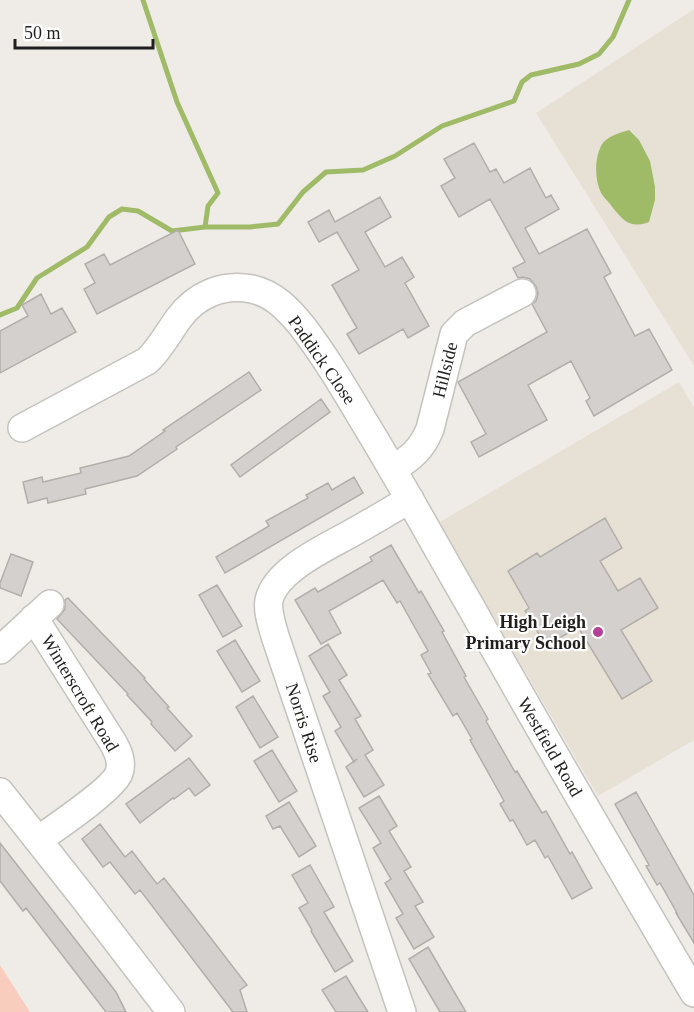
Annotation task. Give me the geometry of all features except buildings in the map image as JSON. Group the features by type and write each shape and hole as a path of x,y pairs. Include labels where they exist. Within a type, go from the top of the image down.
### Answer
{"street":[{"name":"Paddick Close","path":"22,428 147,361 190,306 203,296 228,288 251,289 271,296 298,321 332,369 410,499"},
{"name":"Hillside","path":"393,469 415,454 426,439 454,334 465,323 522,292"},
{"name":"Westfield Road","path":"410,499 530,712 694,993"},
{"name":"Norris Rise","path":"402,1012 275,636 269,615 269,601 273,590 304,561 410,499"},
{"name":"Winterscroft Road","path":"0,650 42,611 120,759 119,774 110,786 38,840"},
{"path":"0,792 171,1012"}],"shaded area":[{"path":"694,9 694,366 536,113"},
{"path":"629,130 639,140 650,161 655,187 655,200 649,222 637,225 624,220 613,208 601,193 597,176 597,157 603,143"},
{"name":"High Leigh Primary School","path":"679,382 694,408 694,740 598,796 438,523"},
{"path":"0,965 30,1012 0,1012"}],"waterway":[{"path":"143,0 177,102 218,193 208,206 205,227"},
{"path":"0,315 17,308 37,278 87,247 109,217 122,209 138,211 172,231 205,227 250,227 278,224 303,192 326,172 363,170 395,156 442,126 514,101 522,82 531,75 579,64 599,54 613,37 629,0"}],"place":[{"name":"High Leigh Primary School","path":"598,632"}]}
